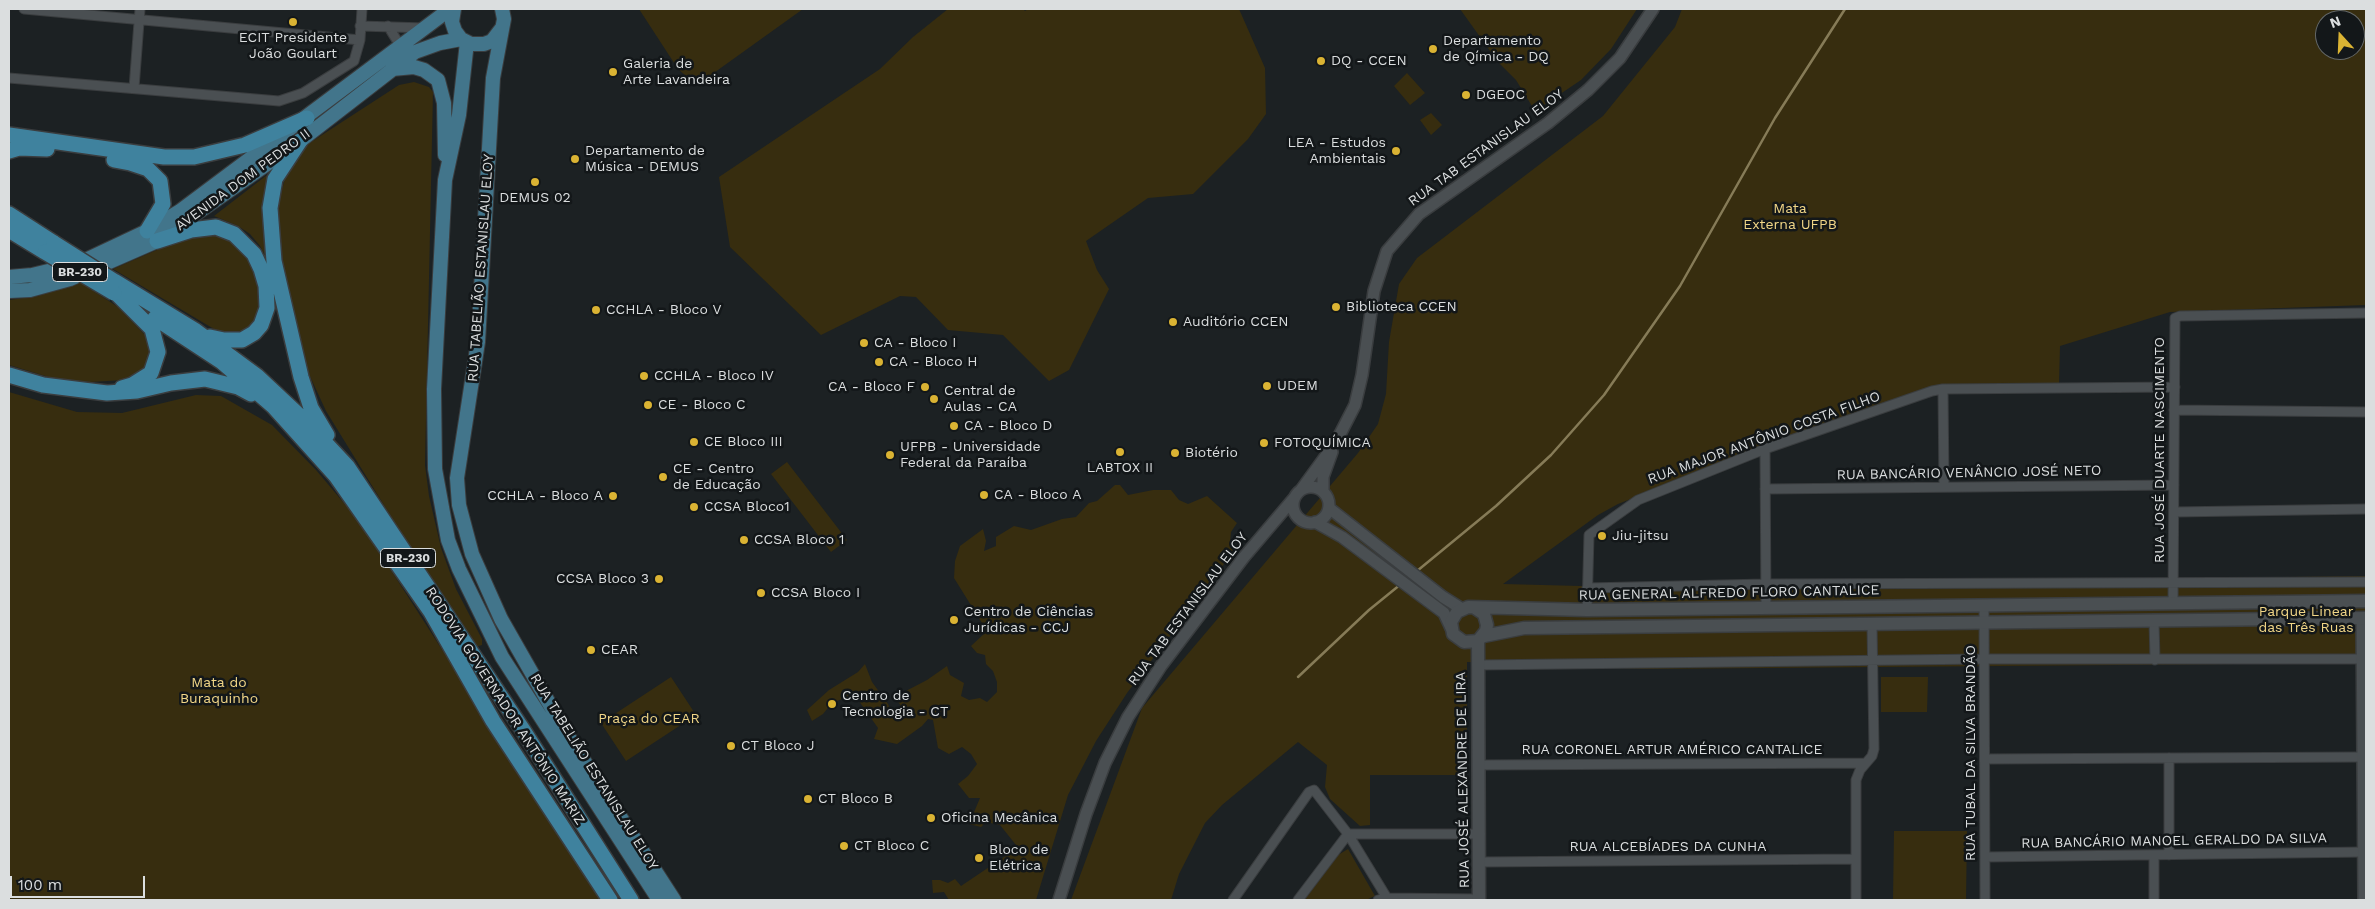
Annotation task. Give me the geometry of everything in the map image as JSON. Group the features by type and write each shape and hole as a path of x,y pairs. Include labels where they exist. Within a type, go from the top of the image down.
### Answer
{"highway":[{"path":"9,135 164,157 194,157 245,145 307,118"},
{"path":"300,140 275,179 270,208 274,261 294,349 311,408 347,466"},
{"path":"9,151 35,148 130,162 148,169 160,181 164,198 152,236 206,228 226,230 244,242 254,254 266,286 267,308 261,325 254,333 236,341 224,340 196,331"},
{"name":"RODOVIA GOVERNADOR ANTÔNIO MARIZ","path":"11,223 116,290 222,362 273,406 336,476 426,604 493,720 610,900"},
{"path":"106,393 132,384 151,372 158,352 152,329 116,290"},
{"name":"RODOVIA GOVERNADOR ANTÔNIO MARIZ","path":"116,290 196,331 257,376 304,420 347,466 523,730 631,900"},
{"path":"9,375 43,386 106,393 137,391 171,383 205,379 238,387 273,406"}],"main road":[{"name":"AVENIDA DOM PEDRO II","path":"9,277 32,275 77,264 152,236 180,211 307,118 450,9"},
{"path":"454,9 452,22 455,32 464,41"},
{"name":"RUA TABELIÃO ESTANISLAU ELOY","path":"502,9 503,28 493,78 478,342 457,478 459,505 472,554 501,619 566,733 674,900"},
{"name":"AVENIDA DOM PEDRO II","path":"9,291 30,290 70,279 152,236 300,140 391,69 416,52 428,47 464,41 484,44 498,35 503,28"},
{"name":"RUA TABELIÃO ESTANISLAU ELOY","path":"464,41 459,115 445,180 434,416 435,469 448,540 458,569 502,657 658,900"},
{"path":"391,69 414,68 424,70 438,80 444,103 445,180"},
{"path":"1481,639 1488,625 1484,614 1468,608 1453,617 1457,637 1481,639 1524,628 1676,628 2364,618 2364,601"},
{"name":"RUA GENERAL ALFREDO FLORO CANTALICE","path":"1468,608 1587,610 2364,601"},
{"name":"RUA JOSÉ ALEXANDRE DE LIRA","path":"1457,637 1477,662"},
{"name":"RUA JOSÉ ALEXANDRE DE LIRA","path":"1479,900 1480,834 1477,662 1481,639"}],"street":[{"path":"24,9 360,40"},
{"path":"134,88 140,9"},
{"path":"9,78 279,101 303,93 350,64 357,56 362,9"},
{"name":"RUA TAB ESTANISLAU ELOY","path":"1323,491 1323,478 1336,442 1355,405 1362,374 1374,291 1387,251 1419,214 1548,122 1588,90 1620,58 1653,9"},
{"path":"360,26 425,28"},
{"path":"388,26 401,46"},
{"name":"RUA JOSÉ DUARTE NASCIMENTO","path":"2173,603 2175,318 2180,316 2366,313"},
{"name":"RUA MAJOR ANTÔNIO COSTA FILHO","path":"1587,610 1588,535 1638,500 1765,450 1932,391 1944,389 2175,386"},
{"path":"1944,389 1944,486"},
{"path":"2174,410 2366,412"},
{"name":"RUA TAB ESTANISLAU ELOY","path":"1060,900 1086,814 1105,763 1128,717 1161,666 1336,442"},
{"path":"1765,450 1766,608"},
{"name":"RUA BANCÁRIO VENÂNCIO JOSÉ NETO","path":"1765,489 2174,485"},
{"path":"1314,487 1323,491 1328,498 1329,508 1325,517 1315,522 1305,522 1296,515 1293,506 1298,493 1314,487"},
{"path":"1329,508 1443,596 1468,608"},
{"path":"2174,512 2366,510"},
{"name":"RUA TAB ESTANISLAU ELOY","path":"1265,531 1283,519 1296,515"},
{"path":"1315,522 1342,537 1444,613 1457,637"},
{"name":"RUA GENERAL ALFREDO FLORO CANTALICE","path":"1587,588 1766,584 2366,582"},
{"name":"RUA TUBAL DA SILVA BRANDÃO","path":"1984,605 1985,900"},
{"path":"1676,609 1676,628"},
{"path":"2364,618 2364,900"},
{"path":"2154,621 2156,660"},
{"path":"1856,900 1856,780 1872,756 1874,748 1872,625"},
{"path":"1477,662 2363,659"},
{"path":"1985,759 2363,756"},
{"path":"2169,758 2169,855"},
{"name":"RUA CORONEL ARTUR AMÉRICO CANTALICE","path":"1479,765 1866,763"},
{"path":"1233,900 1309,792 1314,790 1348,834 1382,899 1479,900"},
{"path":"1348,834 1480,834"},
{"path":"1298,900 1348,834"},
{"name":"RUA BANCÁRIO MANOEL GERALDO DA SILVA","path":"1985,857 2364,852"},
{"path":"2154,855 2154,900"},
{"name":"RUA ALCEBÍADES DA CUNHA","path":"1480,862 1856,859"}],"green space":[{"path":"639,9 803,9 704,80 686,76 678,69"},
{"path":"948,9 1023,9 1025,11 1028,9 1239,9 1265,68 1266,114 1248,139 1193,194 1148,198 1086,241 1097,270 1109,289 1069,370 1049,381 1003,335 948,330 916,297 900,296 821,335 730,247 719,177 880,69 913,37"},
{"path":"1460,9 1637,9 1611,49 1581,80 1535,111 1516,80 1498,62"},
{"name":"Mata Externa UFPB","path":"1682,9 2366,9 2366,305 2170,312 2060,346 2059,385 1938,387 1750,452 1618,504 1598,515 1503,584 1581,586 2366,576 2366,623 2356,623 2356,663 1645,669 1467,662 1467,765 1461,775 1370,775 1370,825 1360,826 1330,799 1325,787 1327,765 1298,742 1222,805 1205,823 1179,874 1171,900 1071,900 1142,708 1358,453 1378,424 1386,394 1389,342 1399,284 1417,258 1603,116 1675,27"},
{"path":"1407,73 1425,93 1410,105 1394,86"},
{"path":"414,82 429,87 433,92 425,465 429,496 441,548 456,589 482,639 482,645 476,647 422,567 326,411 308,372 276,240 278,204 289,164 305,146 399,85"},
{"path":"1431,113 1442,125 1431,135 1420,120"},
{"path":"267,175 271,176 266,187 263,205 272,269 260,246 250,234 238,226 214,216"},
{"path":"210,233 228,238 255,264 265,309 256,324 240,335 219,332 113,269 182,239"},
{"path":"80,282 118,307 145,335 150,349 149,362 141,373 125,380 90,382 55,379 9,365 9,300 38,296"},
{"name":"Mata do Buraquinho","path":"9,392 77,412 122,413 196,395 221,396 272,425 316,470 360,522 603,900 9,900"},
{"path":"787,462 847,540 831,552 771,474"},
{"path":"1115,485 1120,485 1128,495 1153,490 1171,490 1179,500 1188,504 1207,496 1237,523 1231,532 1230,542 1233,552 1127,693 1096,741 1068,795 1036,900 949,900 944,892 933,893 932,880 948,883 955,879 961,886 1010,853 1016,845 1000,825 986,822 981,827 969,824 980,798 969,798 958,784 968,776 977,764 971,754 962,747 949,754 938,748 933,720 928,719 922,726 897,744 874,739 878,728 854,694 832,703 823,714 812,721 807,710 829,690 858,672 865,664 872,682 888,704 895,718 905,712 897,700 902,693 927,680 947,666 950,675 964,683 961,696 969,700 980,698 987,702 997,692 997,682 993,671 986,664 985,655 977,653 971,646 987,631 954,578 955,561 960,546 983,529 986,541 984,551 996,546 996,537 1014,526 1031,530 1062,519 1076,517 1089,503 1097,501"},
{"name":"Praça do CEAR","path":"671,677 696,715 626,761 601,723"},
{"path":"1881,677 1928,677 1927,712 1881,712"},
{"path":"1894,831 1967,831 1966,900 1893,900"},
{"path":"1348,849 1375,896 1366,900 1304,900 1338,855"}],"waterway":[{"path":"1417,571 1496,506 1551,455 1604,395 1680,286 1775,118 1845,9"},
{"path":"1298,677 1369,610 1401,584"}],"place":[{"name":"ECIT Presidente João Goulart","path":"293,22"},
{"name":"Departamento de Qímica - DQ","path":"1433,49"},
{"name":"DQ - CCEN","path":"1321,61"},
{"name":"Galeria de Arte Lavandeira","path":"613,72"},
{"name":"DGEOC","path":"1466,95"},
{"name":"LEA - Estudos Ambientais","path":"1396,151"},
{"name":"Departamento de Música - DEMUS","path":"575,159"},
{"name":"DEMUS 02","path":"535,182"},
{"name":"Biblioteca CCEN","path":"1336,307"},
{"name":"CCHLA - Bloco V","path":"596,310"},
{"name":"Auditório CCEN","path":"1173,322"},
{"name":"CA - Bloco I","path":"864,343"},
{"name":"CA - Bloco H","path":"879,362"},
{"name":"CCHLA - Bloco IV","path":"644,376"},
{"name":"UDEM","path":"1267,386"},
{"name":"CA - Bloco F","path":"925,387"},
{"name":"Central de Aulas - CA","path":"934,399"},
{"name":"CE - Bloco C","path":"648,405"},
{"name":"CA - Bloco D","path":"954,426"},
{"name":"CE Bloco III","path":"694,442"},
{"name":"FOTOQUÍMICA","path":"1264,443"},
{"name":"LABTOX II","path":"1120,452"},
{"name":"Biotério","path":"1175,453"},
{"name":"UFPB - Universidade Federal da Paraíba","path":"890,455"},
{"name":"CE - Centro de Educação","path":"663,477"},
{"name":"CA - Bloco A","path":"984,495"},
{"name":"CCHLA - Bloco A","path":"613,496"},
{"name":"CCSA Bloco1","path":"694,507"},
{"name":"Jiu-jitsu","path":"1602,536"},
{"name":"CCSA Bloco 1","path":"744,540"},
{"name":"CCSA Bloco 3","path":"659,579"},
{"name":"CCSA Bloco I","path":"761,593"},
{"name":"Centro de Ciências Jurídicas - CCJ","path":"954,620"},
{"name":"CEAR","path":"591,650"},
{"name":"Centro de Tecnologia - CT","path":"832,704"},
{"name":"CT Bloco J","path":"731,746"},
{"name":"CT Bloco B","path":"808,799"},
{"name":"Oficina Mecânica","path":"931,818"},
{"name":"CT Bloco C","path":"844,846"},
{"name":"Bloco de Elétrica","path":"979,858"}],"park label":[{"name":"Parque Linear das Três Ruas","path":"2306,620"}]}
